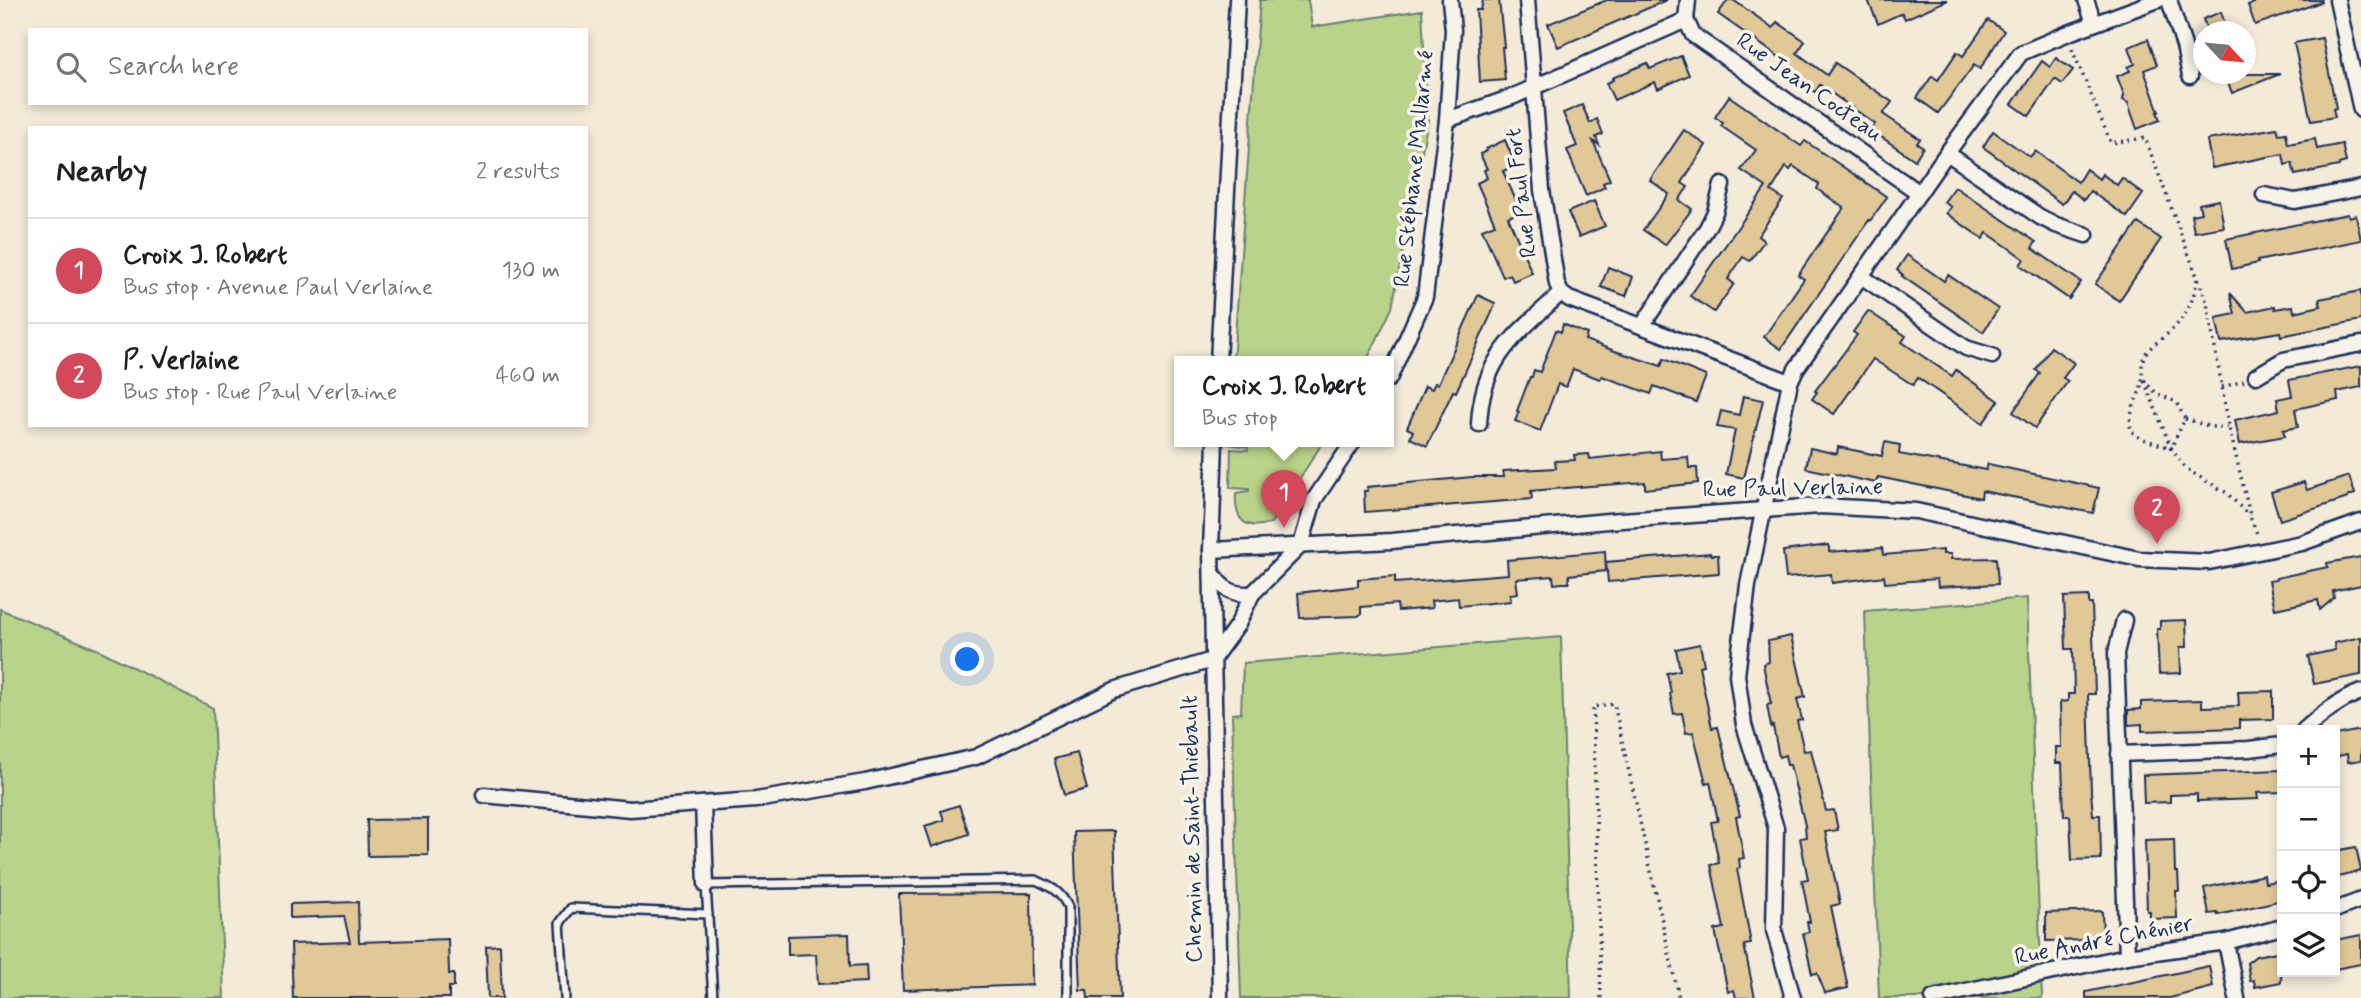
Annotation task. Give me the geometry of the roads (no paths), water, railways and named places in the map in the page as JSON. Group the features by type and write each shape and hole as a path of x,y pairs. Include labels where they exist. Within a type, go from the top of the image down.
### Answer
{"street":[{"path":"1218,356 1237,0"},
{"name":"Rue Stéphane Mallarmé","path":"1394,368 1425,297 1447,120 1453,30 1450,0"},
{"name":"Rue Paul Fort","path":"1527,0 1542,190 1555,274 1561,293"},
{"path":"1447,120 1512,97 1686,20 1688,0"},
{"path":"2086,0 2094,23"},
{"path":"1793,998 1774,930 1776,828 1744,725 1737,675 1746,597 1790,382 1796,369 1947,153 2021,53 2158,0"},
{"path":"2169,0 2186,53 2190,76"},
{"path":"2337,0 2361,110"},
{"name":"Rue Jean Cocteau","path":"1686,20 1693,35 1919,193"},
{"path":"1947,153 2040,217 2086,235"},
{"path":"1642,326 1707,228 1715,212 1722,185"},
{"path":"2264,195 2295,201 2361,188"},
{"path":"1861,276 1966,348 1992,356"},
{"path":"1479,424 1483,390 1499,353 1561,293 1569,299 1790,382"},
{"path":"2256,376 2283,360 2361,344"},
{"name":"Chemin de Saint-Thiebault","path":"1215,447 1211,571 1220,998"},
{"path":"484,795 630,809 756,800 865,782 976,757 1114,690 1212,660 1238,624 1252,594 1300,545 1314,500 1350,447"},
{"name":"Rue Paul Verlaine","path":"1211,550 1405,540 1820,506 1916,511 2139,559 2208,562 2302,543 2361,522"},
{"path":"1211,571 1219,586 1231,592 1252,594"},
{"path":"2123,620 2116,653 2127,956"},
{"path":"2310,725 2349,696 2361,692"},
{"path":"2119,754 2277,746"},
{"path":"703,804 706,885"},
{"path":"2340,908 2361,900"},
{"name":"Rue André Chénier","path":"1933,998 2127,956 2226,942 2277,929"},
{"path":"2226,942 2237,998"}],"lane":[{"path":"713,998 706,885 1036,880 1055,888 1068,907 1068,998"},
{"path":"565,998 560,923 571,908 708,914"}],"place":[{"name":"Croix J. Robert","path":"1284,528"},
{"name":"P. Verlaine","path":"2157,544"}]}
